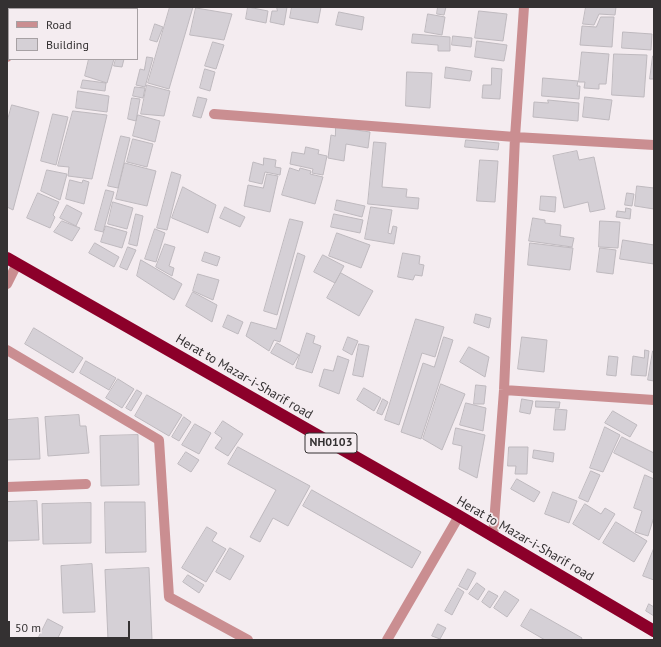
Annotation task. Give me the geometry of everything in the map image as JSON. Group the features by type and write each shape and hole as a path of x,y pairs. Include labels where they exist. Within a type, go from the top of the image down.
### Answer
{"highway":[{"name":"Herat to Mazar-i-Sharif road","path":"12,261 459,516 654,631"}],"street":[{"path":"493,536 504,390 515,136 524,7"},
{"path":"214,114 654,145"},
{"path":"7,284 12,261"},
{"path":"7,350 159,440 169,596 248,640"},
{"path":"504,390 654,400"},
{"path":"7,487 86,484"},
{"path":"386,640 459,516"}],"building":[{"path":"43,7 74,7 74,8"},
{"path":"104,7 128,7 128,8"},
{"path":"170,7 193,7 169,89 148,83"},
{"path":"248,7 268,11 266,23 246,19"},
{"path":"277,7 287,7 284,25 270,22 272,11 277,11"},
{"path":"292,7 321,7 318,23 290,18"},
{"path":"438,7 446,7 444,15 437,14"},
{"path":"586,7 616,7 615,15 599,14 594,25 583,24"},
{"path":"196,8 232,14 224,40 190,35"},
{"path":"479,11 507,14 503,41 475,38"},
{"path":"339,12 364,17 362,30 336,25"},
{"path":"428,14 445,17 442,35 425,32"},
{"path":"601,17 614,17 612,47 580,45 582,26 596,27"},
{"path":"155,24 163,27 157,42 150,40"},
{"path":"623,32 652,34 651,50 622,48"},
{"path":"413,34 450,37 450,51 438,51 438,45 412,43"},
{"path":"453,36 472,38 471,47 452,45"},
{"path":"477,41 507,45 504,61 475,57"},
{"path":"213,42 224,45 216,69 205,66"},
{"path":"582,52 609,54 606,84 599,84 599,89 584,88 585,82 579,82"},
{"path":"614,54 647,55 644,97 612,95"},
{"path":"653,56 654,79 650,79"},
{"path":"147,57 153,58 145,87 136,85 140,69 144,70"},
{"path":"89,60 114,60 107,83 85,76"},
{"path":"116,60 124,60 122,67 114,66"},
{"path":"446,67 472,71 470,81 445,78"},
{"path":"492,68 502,69 500,99 482,98 483,85 491,85"},
{"path":"205,69 215,72 210,91 200,88"},
{"path":"407,72 432,73 430,108 406,106"},
{"path":"543,78 578,81 577,86 580,86 579,99 542,96"},
{"path":"83,80 106,83 105,91 81,88"},
{"path":"147,85 170,91 164,116 141,114"},
{"path":"135,87 145,88 143,98 133,96"},
{"path":"78,91 109,96 107,112 76,108"},
{"path":"198,97 207,99 201,118 193,116"},
{"path":"585,97 612,100 609,120 583,117"},
{"path":"132,98 140,99 136,121 128,119"},
{"path":"548,100 579,103 578,121 533,117 534,102 548,103"},
{"path":"12,105 39,112 13,210 7,207 7,122"},
{"path":"73,111 107,115 92,179 68,176 69,167 58,166"},
{"path":"53,114 68,117 56,165 41,161"},
{"path":"138,115 160,121 155,142 133,136"},
{"path":"336,127 370,132 368,148 346,144 344,161 328,158 331,135 335,136"},
{"path":"121,136 130,138 118,188 108,186"},
{"path":"133,139 153,144 147,167 127,162"},
{"path":"466,140 499,143 498,150 465,147"},
{"path":"374,142 386,143 382,187 407,189 406,197 419,198 418,209 368,204"},
{"path":"306,147 319,150 318,154 327,156 323,175 312,173 313,169 290,164 292,152 304,154"},
{"path":"577,151 579,160 594,157 605,209 590,212 588,202 564,208 553,156"},
{"path":"264,158 276,160 275,167 281,168 280,175 265,172 262,184 249,181 253,162 263,165"},
{"path":"480,160 498,161 495,202 477,201"},
{"path":"125,163 156,171 147,206 116,199"},
{"path":"290,168 299,171 300,168 311,171 310,174 323,177 315,204 282,195"},
{"path":"47,170 67,174 60,200 41,191"},
{"path":"172,172 181,175 167,230 157,228"},
{"path":"267,174 278,176 270,212 244,206 248,185 263,188"},
{"path":"70,180 82,183 83,180 89,182 84,204 66,199"},
{"path":"637,186 654,188 654,209 635,206"},
{"path":"183,187 216,205 208,233 172,218"},
{"path":"106,190 114,192 103,232 95,230"},
{"path":"38,193 59,202 53,215 55,217 50,228 27,218"},
{"path":"627,193 634,194 632,206 625,205"},
{"path":"541,196 556,197 555,212 540,210"},
{"path":"337,200 365,206 362,217 335,210"},
{"path":"113,202 133,208 127,229 108,224"},
{"path":"67,205 82,213 76,226 60,218"},
{"path":"225,207 245,217 240,227 220,218"},
{"path":"371,207 392,210 388,233 391,234 393,226 397,227 394,244 365,239"},
{"path":"626,208 631,209 630,219 616,217 617,211 625,212"},
{"path":"136,214 143,216 137,246 129,244"},
{"path":"334,214 363,220 360,233 331,227"},
{"path":"533,218 545,220 545,223 561,225 560,236 574,238 572,247 529,241"},
{"path":"290,219 303,222 277,315 264,311"},
{"path":"62,221 80,228 72,241 54,232"},
{"path":"600,221 620,222 618,248 599,247"},
{"path":"106,226 127,232 122,248 101,242"},
{"path":"155,229 165,233 156,262 145,259"},
{"path":"337,233 370,245 361,268 329,256"},
{"path":"623,240 654,245 654,264 620,259"},
{"path":"95,243 119,257 114,267 89,253"},
{"path":"530,243 573,248 570,270 528,265"},
{"path":"165,244 175,247 169,266 174,268 172,276 156,267"},
{"path":"128,247 136,250 127,270 120,267"},
{"path":"600,248 616,250 613,274 597,272"},
{"path":"205,252 220,257 217,266 202,261"},
{"path":"298,253 305,256 280,342 274,340 269,351 246,336 251,322 276,329"},
{"path":"403,253 420,256 419,264 424,265 422,276 415,275 413,280 398,277"},
{"path":"323,255 344,266 335,283 314,272"},
{"path":"141,260 182,284 174,300 137,276"},
{"path":"341,273 373,291 359,316 327,298"},
{"path":"198,274 219,280 213,300 193,291"},
{"path":"193,292 217,305 212,322 186,306"},
{"path":"476,314 491,318 489,328 474,323"},
{"path":"228,315 243,322 238,334 223,327"},
{"path":"416,319 444,327 435,357 422,353 399,425 385,420"},
{"path":"34,328 83,358 73,373 25,344"},
{"path":"307,333 315,336 313,343 321,346 312,373 296,368"},
{"path":"348,337 358,341 352,355 343,350"},
{"path":"444,337 453,340 421,439 401,432 423,363 434,367"},
{"path":"522,337 547,340 544,372 518,369"},
{"path":"277,343 299,355 293,365 271,353"},
{"path":"359,344 369,346 363,377 353,375"},
{"path":"469,347 489,357 485,377 460,362"},
{"path":"645,350 649,351 646,376 631,375 633,356 644,358"},
{"path":"654,351 654,381 648,380"},
{"path":"338,356 349,360 339,394 319,386 324,369 333,371"},
{"path":"609,356 618,357 616,376 607,375"},
{"path":"86,361 116,378 109,390 80,373"},
{"path":"118,379 134,389 122,408 106,398"},
{"path":"441,384 465,394 442,450 423,439"},
{"path":"476,385 486,386 484,404 474,404"},
{"path":"364,388 381,398 374,411 357,400"},
{"path":"137,390 142,393 131,411 126,408"},
{"path":"147,395 182,415 169,436 135,416"},
{"path":"383,399 388,402 382,415 377,413"},
{"path":"522,399 533,401 530,414 520,412"},
{"path":"536,401 560,402 559,408 536,407"},
{"path":"466,403 486,408 483,431 460,425"},
{"path":"556,409 567,410 565,430 554,430"},
{"path":"613,411 637,425 630,437 605,423"},
{"path":"79,415 80,426 86,426 89,453 48,456 45,417"},
{"path":"184,417 191,422 179,441 172,437"},
{"path":"38,418 40,459 7,460 7,420"},
{"path":"223,421 243,434 228,456 215,448 222,438 215,433"},
{"path":"195,424 211,433 199,454 182,445"},
{"path":"605,427 620,435 603,472 590,468"},
{"path":"456,428 485,435 477,478 459,469 462,446 453,444"},
{"path":"138,435 139,485 101,486 100,436"},
{"path":"622,437 654,453 654,473 614,453"},
{"path":"238,447 310,486 288,526 273,518 260,542 250,537 276,490 228,464"},
{"path":"509,447 528,447 527,474 515,474 516,466 508,466"},
{"path":"534,450 554,453 553,462 533,458"},
{"path":"186,452 199,460 191,472 178,464"},
{"path":"591,471 600,475 588,502 579,498"},
{"path":"645,475 654,479 654,517 648,536 635,532 642,511 634,508"},
{"path":"517,479 540,492 534,502 511,489"},
{"path":"312,490 421,552 412,568 303,506"},
{"path":"553,492 577,501 569,523 545,514"},
{"path":"37,501 39,540 7,541 7,502"},
{"path":"105,502 145,502 146,552 106,553"},
{"path":"91,503 91,543 43,544 42,504"},
{"path":"585,504 601,514 605,508 615,514 599,540 573,524"},
{"path":"616,522 647,541 634,562 603,543"},
{"path":"207,527 217,533 212,541 226,549 206,582 182,568"},
{"path":"230,548 244,556 230,580 216,572"},
{"path":"654,548 654,580 643,576"},
{"path":"92,564 95,612 63,613 61,566"},
{"path":"149,568 152,640 108,640 105,570"},
{"path":"468,569 476,573 467,590 459,586"},
{"path":"188,575 204,585 199,593 183,582"},
{"path":"477,583 485,589 478,600 469,594"},
{"path":"458,588 464,592 452,615 445,611"},
{"path":"489,591 498,596 490,608 482,602"},
{"path":"505,591 519,600 507,617 494,608"},
{"path":"649,604 654,607 654,616 646,611"},
{"path":"531,609 582,638 581,640 545,640 521,626"},
{"path":"48,619 63,627 57,640 38,639"},
{"path":"438,624 446,628 440,639 432,636"}]}
